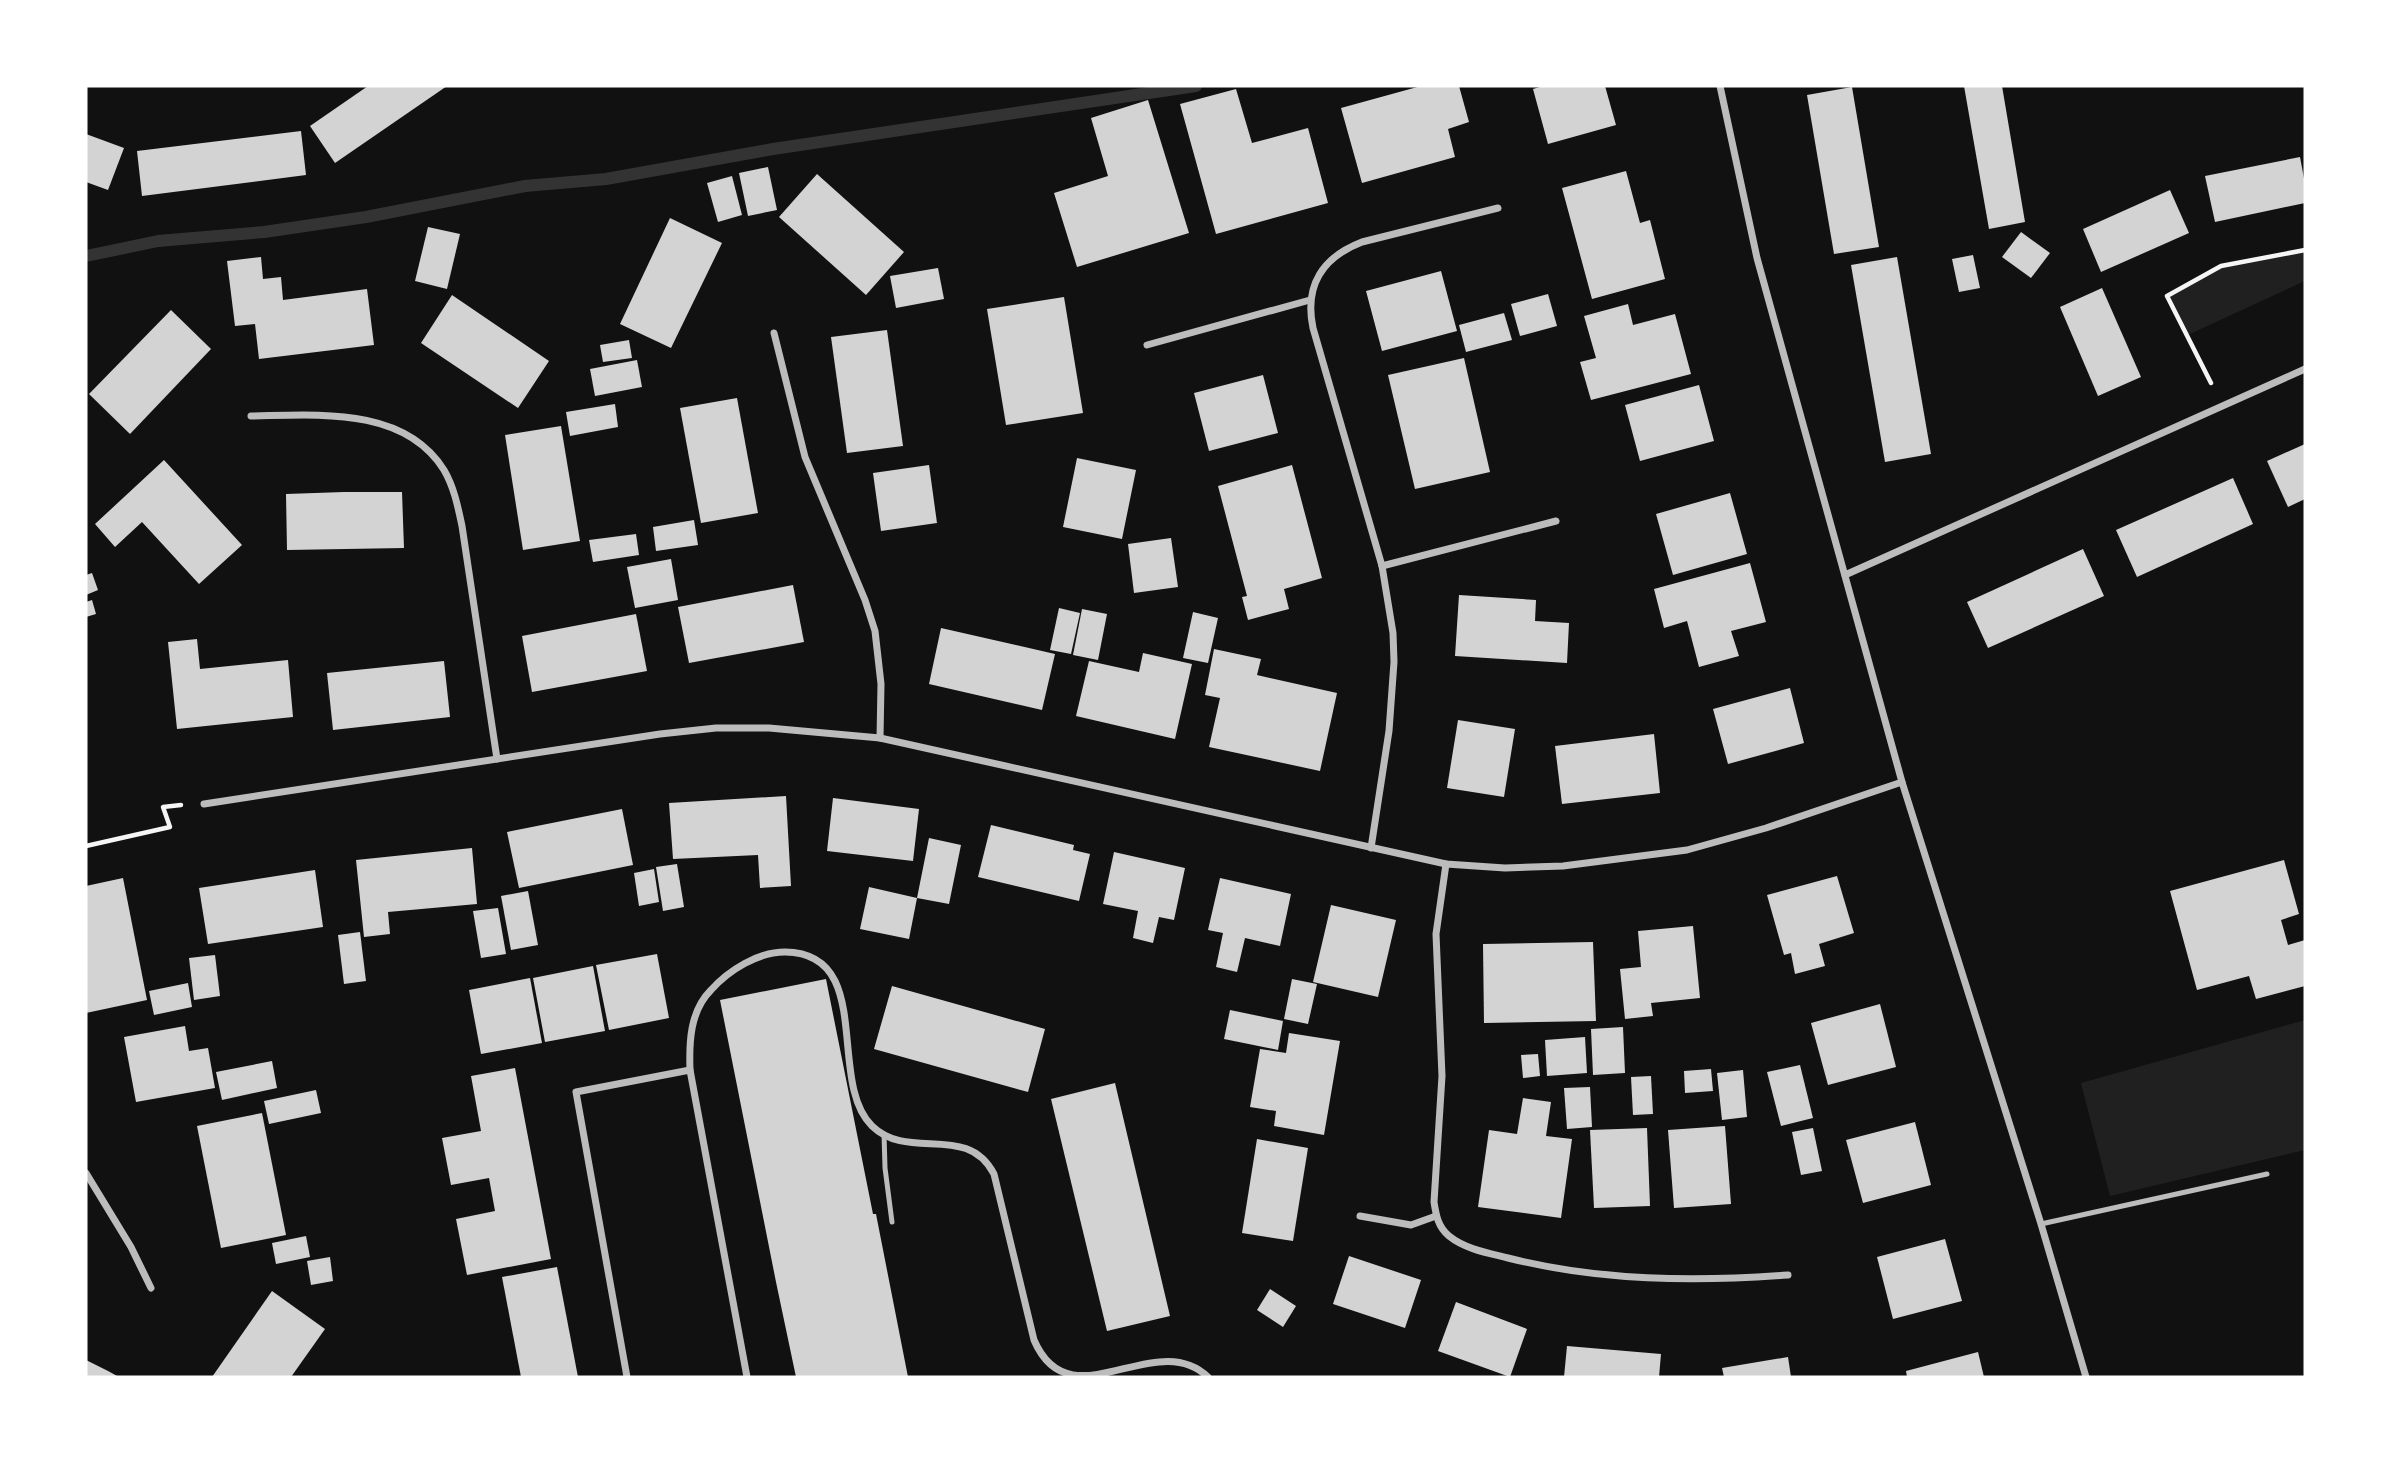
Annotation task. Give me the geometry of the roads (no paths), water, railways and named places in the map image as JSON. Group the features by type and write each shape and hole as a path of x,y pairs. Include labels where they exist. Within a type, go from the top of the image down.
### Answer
{"street":[{"path":"1720,86 1758,258 1902,782 2086,1377"},
{"path":"1371,848 1389,731 1394,662 1393,633 1382,566 1312,328 1310,300 1314,284 1327,264 1354,245 1498,208"},
{"path":"1147,345 1310,300"},
{"path":"774,334 805,457 865,600 875,631 881,684 880,738"},
{"path":"1845,575 2305,369"},
{"path":"251,416 328,416 377,423 417,440 444,470 462,526 497,759"},
{"path":"1382,566 1556,521"},
{"path":"204,804 716,728 769,727 880,738 1446,864 1505,868 1563,866 1687,850 1766,828 1902,782"},
{"path":"1446,864 1436,934 1442,1076 1435,1189 1436,1216 1448,1236 1480,1251 1579,1272 1696,1280 1788,1275"},
{"path":"747,1377 690,1070 692,1023 706,995 720,980 743,965 780,952 805,955 827,965 832,973 842,1002 858,1105 873,1127 906,1142 960,1146 980,1154 987,1162 994,1174 1034,1340 1050,1365 1061,1372 1086,1376 1152,1362 1182,1362 1208,1377"},
{"path":"627,1377 576,1092 690,1070"},
{"path":"86,1173 131,1247 151,1288"},
{"path":"1360,1216 1411,1225 1436,1216"}],"lane":[{"path":"884,1134 892,1222"},
{"path":"2040,1224 2267,1174"}],"waterway":[{"path":"86,256 158,241 264,232 366,217 525,186 606,179 773,149 1196,86"}]}
